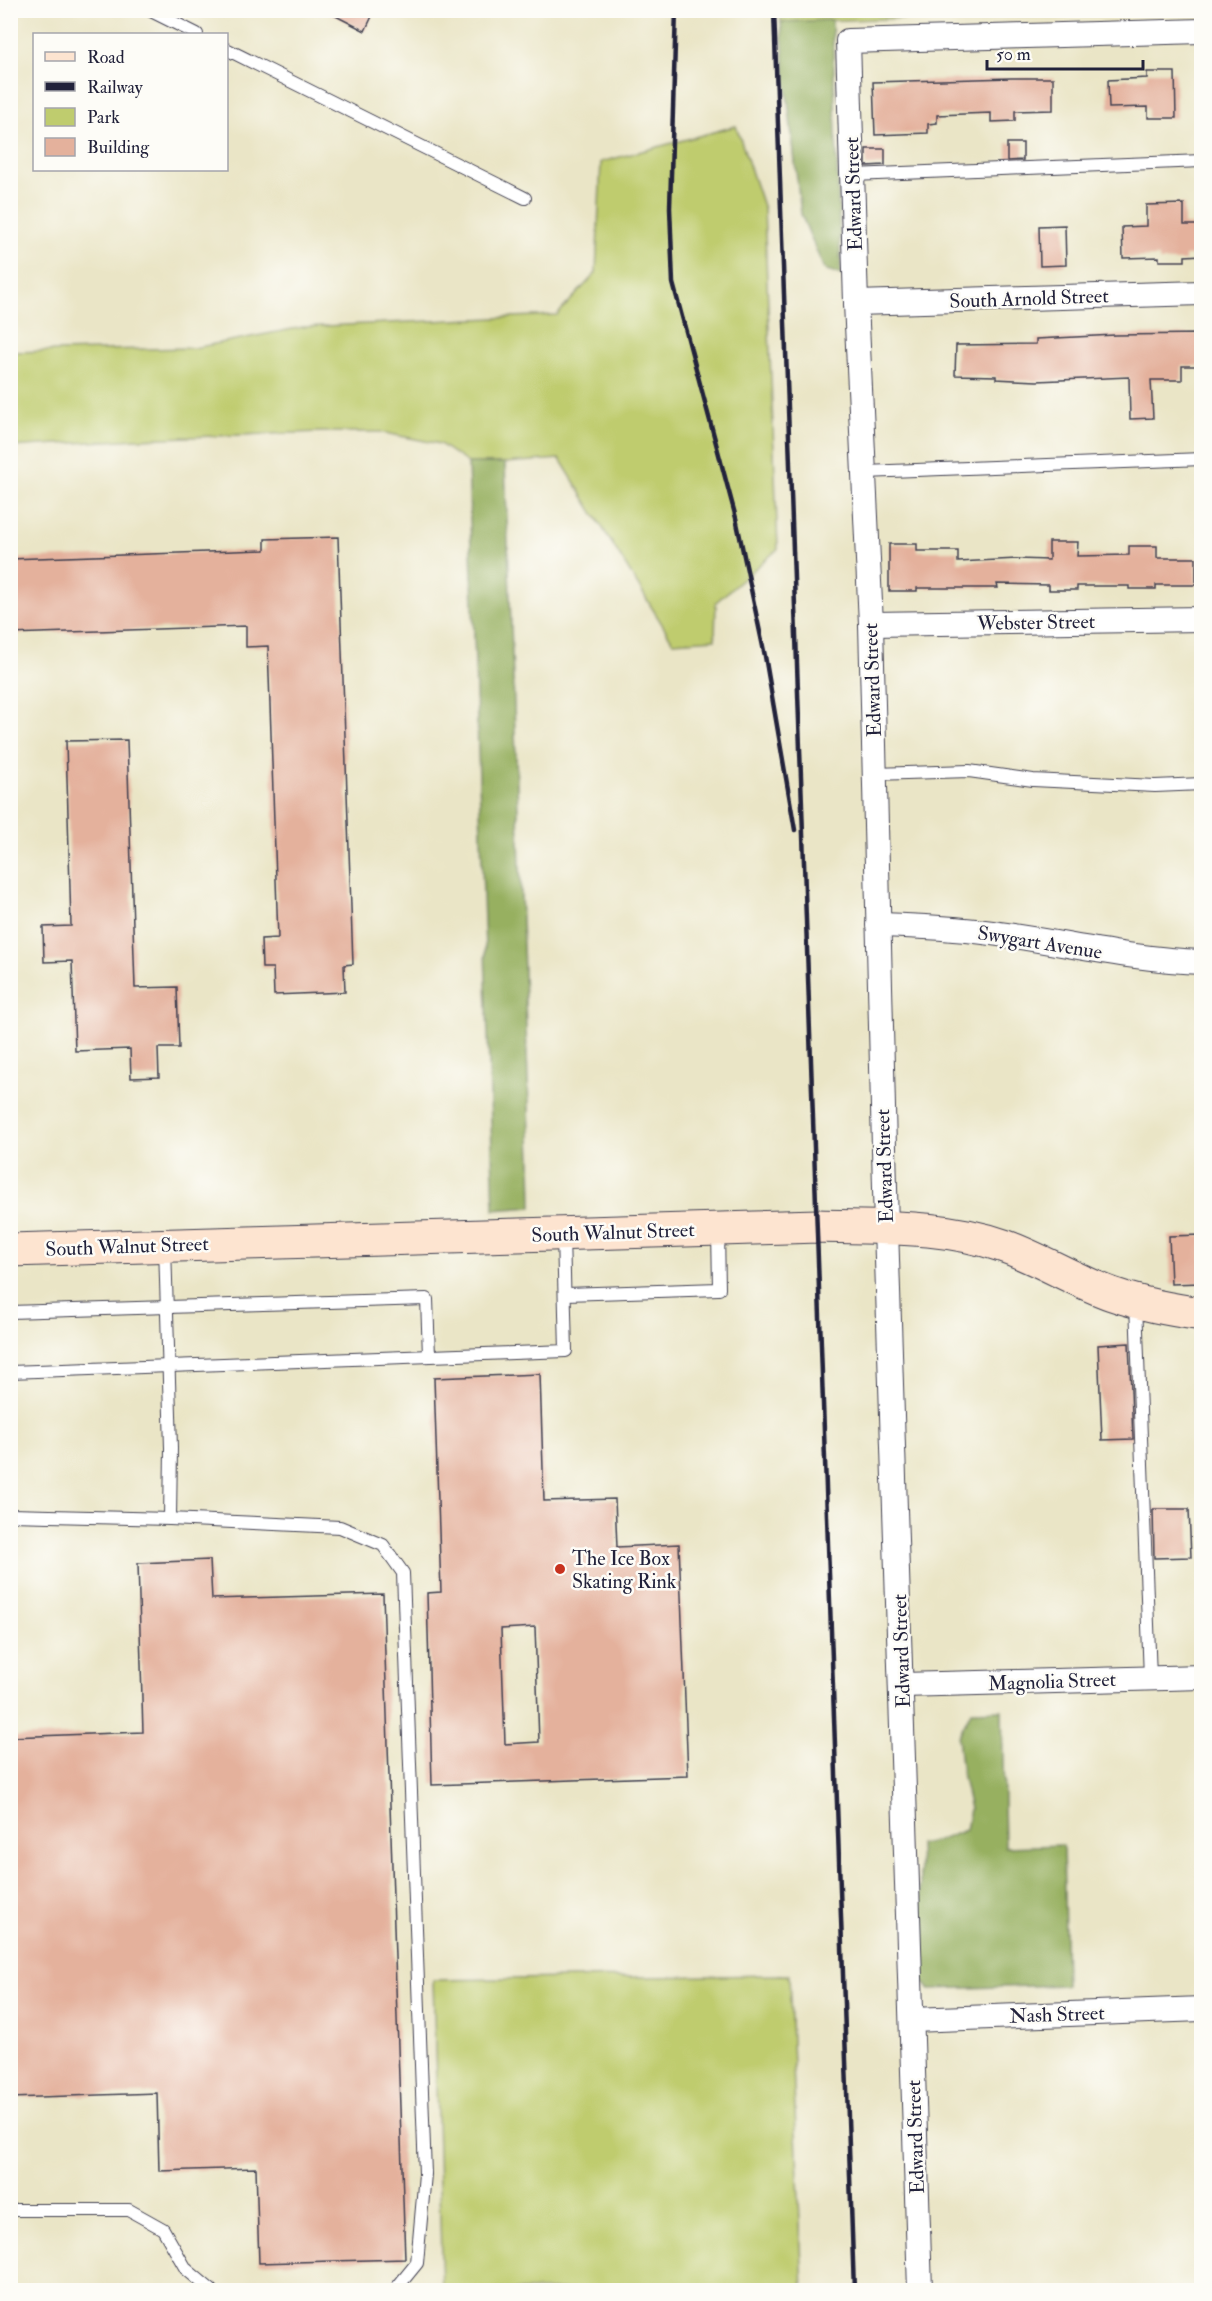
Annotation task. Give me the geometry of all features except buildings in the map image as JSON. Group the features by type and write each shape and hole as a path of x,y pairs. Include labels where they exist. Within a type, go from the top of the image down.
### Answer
{"street":[{"name":"Edward Street","path":"920,2290 886,1228 871,624 856,303 848,41 1202,31"},
{"name":"South Arnold Street","path":"856,303 1202,293"},
{"name":"Webster Street","path":"871,624 1202,619"},
{"name":"Swygart Avenue","path":"878,925 933,927 993,933 1086,949 1166,960 1202,962"},
{"name":"South Walnut Street","path":"10,1250 818,1226 927,1229 976,1238 1003,1246 1047,1263 1112,1294 1180,1311 1202,1314"},
{"name":"Magnolia Street","path":"902,1685 1202,1677"},
{"name":"Nash Street","path":"912,2019 1202,2008"}],"lane":[{"path":"149,10 195,33"},
{"path":"228,50 525,198"},
{"path":"852,175 1202,161"},
{"path":"865,471 1202,459"},
{"path":"875,774 969,771 1033,780 1155,786 1202,784"},
{"path":"566,1294 719,1289 718,1229"},
{"path":"10,1372 566,1351 566,1294 562,1233"},
{"path":"165,1245 170,1519"},
{"path":"10,1312 427,1299 429,1356"},
{"path":"1136,1300 1150,1678"},
{"path":"10,1515 170,1519 340,1527 383,1545 403,1573 425,2174 417,2263 396,2290"},
{"path":"10,2210 129,2210 163,2229 186,2270 211,2290"}],"green space":[{"path":"1045,10 1045,14 781,22 781,11"},
{"path":"832,20 841,275 824,269 801,214 781,22"},
{"path":"736,126 764,209 778,549 716,602 715,639 673,642 560,459 468,463 440,444 380,432 137,439 11,447 11,352 194,348 303,327 557,315 596,273 601,162"},
{"path":"468,463 505,463 531,1160 532,1207 494,1210"},
{"path":"1002,1710 1005,1847 1063,1845 1066,1985 929,1989 923,1981 919,1844 937,1841 966,1830 970,1809 962,1774 958,1737 971,1711"},
{"path":"789,1975 803,2290 442,2290 433,1980"}],"railway":[{"path":"676,10 670,208 673,283 736,518 765,656 795,830"},
{"path":"774,10 854,2290"}],"place":[{"name":"The Ice Box Skating Rink","path":"560,1569"}]}
